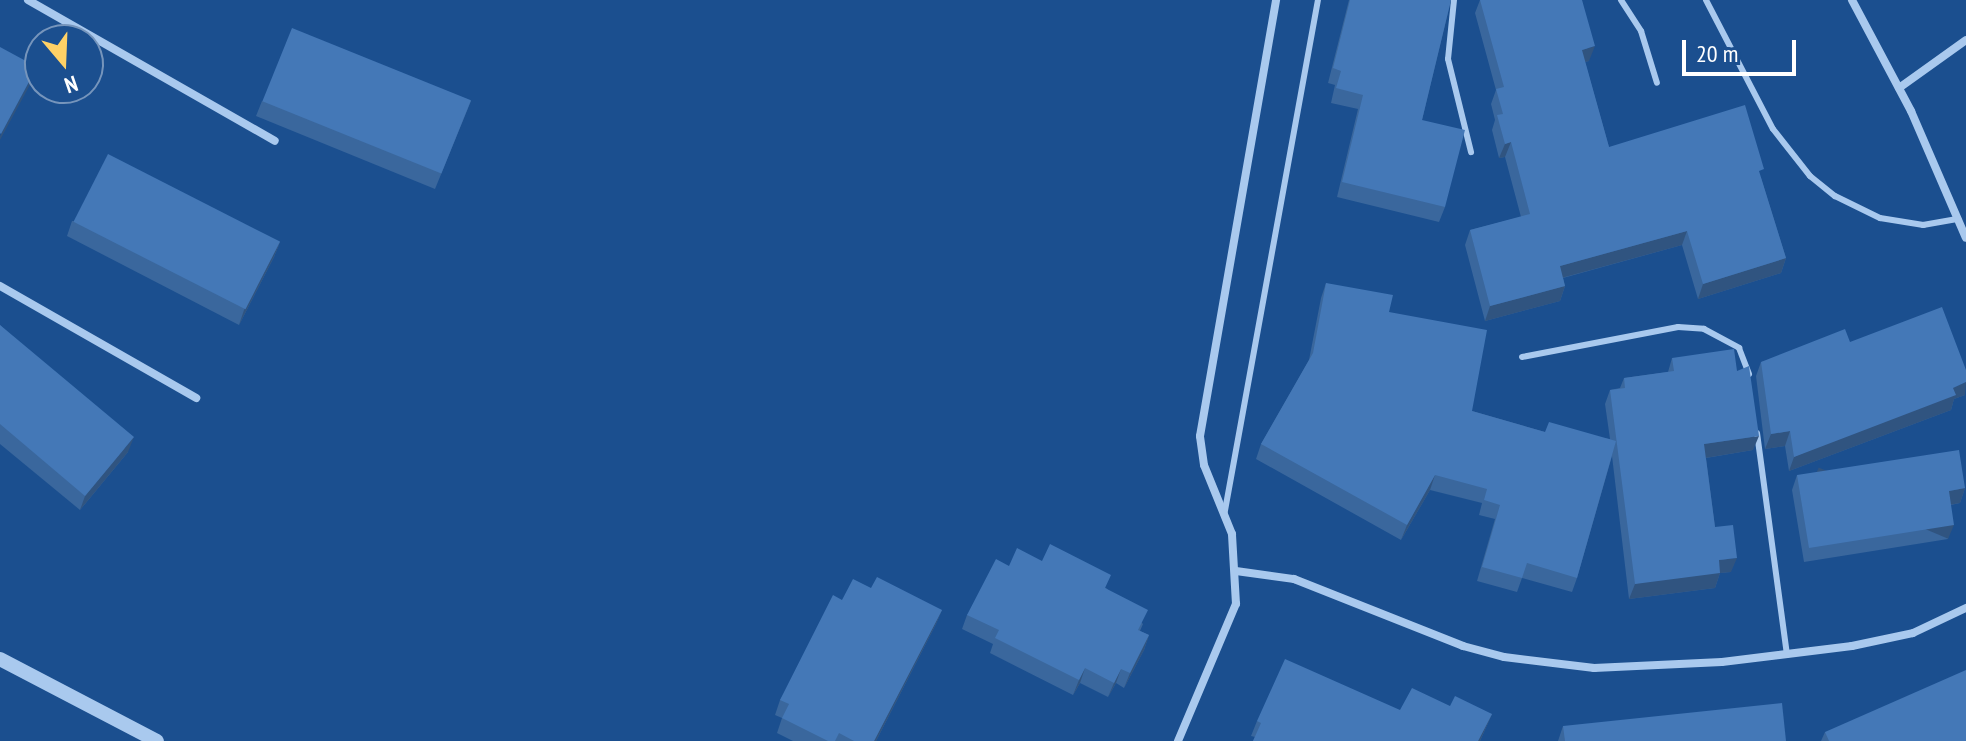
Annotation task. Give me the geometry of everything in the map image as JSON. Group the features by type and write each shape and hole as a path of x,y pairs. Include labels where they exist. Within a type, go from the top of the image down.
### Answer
{"street":[{"path":"28,0 275,141"},
{"path":"1178,741 1236,604 1232,534 1204,465 1200,436 1276,0"},
{"path":"1852,0 1899,88 1966,238"},
{"path":"1899,88 1966,40"},
{"path":"0,286 196,398"},
{"path":"1236,571 1294,579 1463,646 1549,665 1658,667 1787,655 1882,641 1913,633 1966,608"},
{"path":"0,659 157,741"}],"lane":[{"path":"1224,516 1318,0"},
{"path":"1454,0 1448,59 1471,152"},
{"path":"1621,0 1641,31 1657,83"},
{"path":"1706,0 1773,129 1810,176 1835,196 1880,218 1923,225 1958,219"},
{"path":"1522,357 1678,327 1704,329 1739,348 1748,365 1750,381"},
{"path":"1756,426 1787,655"}],"building":[{"path":"1350,0 1451,0 1422,120 1465,130 1445,207 1342,182 1363,95 1336,88 1341,71 1333,68"},
{"path":"1480,0 1582,0 1595,46 1582,50 1609,147 1745,105 1764,169 1759,171 1786,258 1703,284 1687,231 1560,266 1565,286 1490,306 1470,230 1530,214 1511,142 1505,144 1497,115 1503,114 1496,89 1504,87"},
{"path":"292,28 471,100 441,174 262,101"},
{"path":"0,47 24,60 24,91 0,133"},
{"path":"108,154 280,242 245,309 73,222"},
{"path":"1326,283 1393,295 1389,312 1487,330 1472,411 1545,432 1549,422 1616,441 1577,578 1527,563 1522,578 1482,567 1500,505 1484,500 1487,489 1435,475 1407,525 1261,444 1313,353"},
{"path":"1942,307 1966,370 1966,382 1953,388 1956,395 1794,457 1790,431 1771,434 1761,362 1845,329 1850,342"},
{"path":"0,325 134,437 85,496 0,424"},
{"path":"1734,349 1737,371 1749,366 1759,436 1704,444 1715,527 1733,525 1737,558 1719,560 1720,573 1635,584 1610,390 1625,388 1624,378 1674,371 1672,358"},
{"path":"1959,450 1965,488 1949,491 1954,525 1809,548 1797,475"},
{"path":"1050,544 1111,575 1105,588 1148,610 1138,630 1149,635 1130,673 1121,669 1114,683 1085,668 1079,680 995,638 999,630 967,615 996,559 1009,566 1017,548 1042,561"},
{"path":"877,577 942,610 874,741 854,741 839,733 835,741 828,741 782,718 789,704 780,700 833,595 842,600 853,579 871,588"},
{"path":"1285,659 1400,710 1412,688 1450,706 1455,696 1492,714 1478,741 1253,741 1261,723 1257,721"},
{"path":"1966,670 1966,741 1829,741 1825,732"},
{"path":"1782,703 1786,741 1565,741 1563,726"}]}
